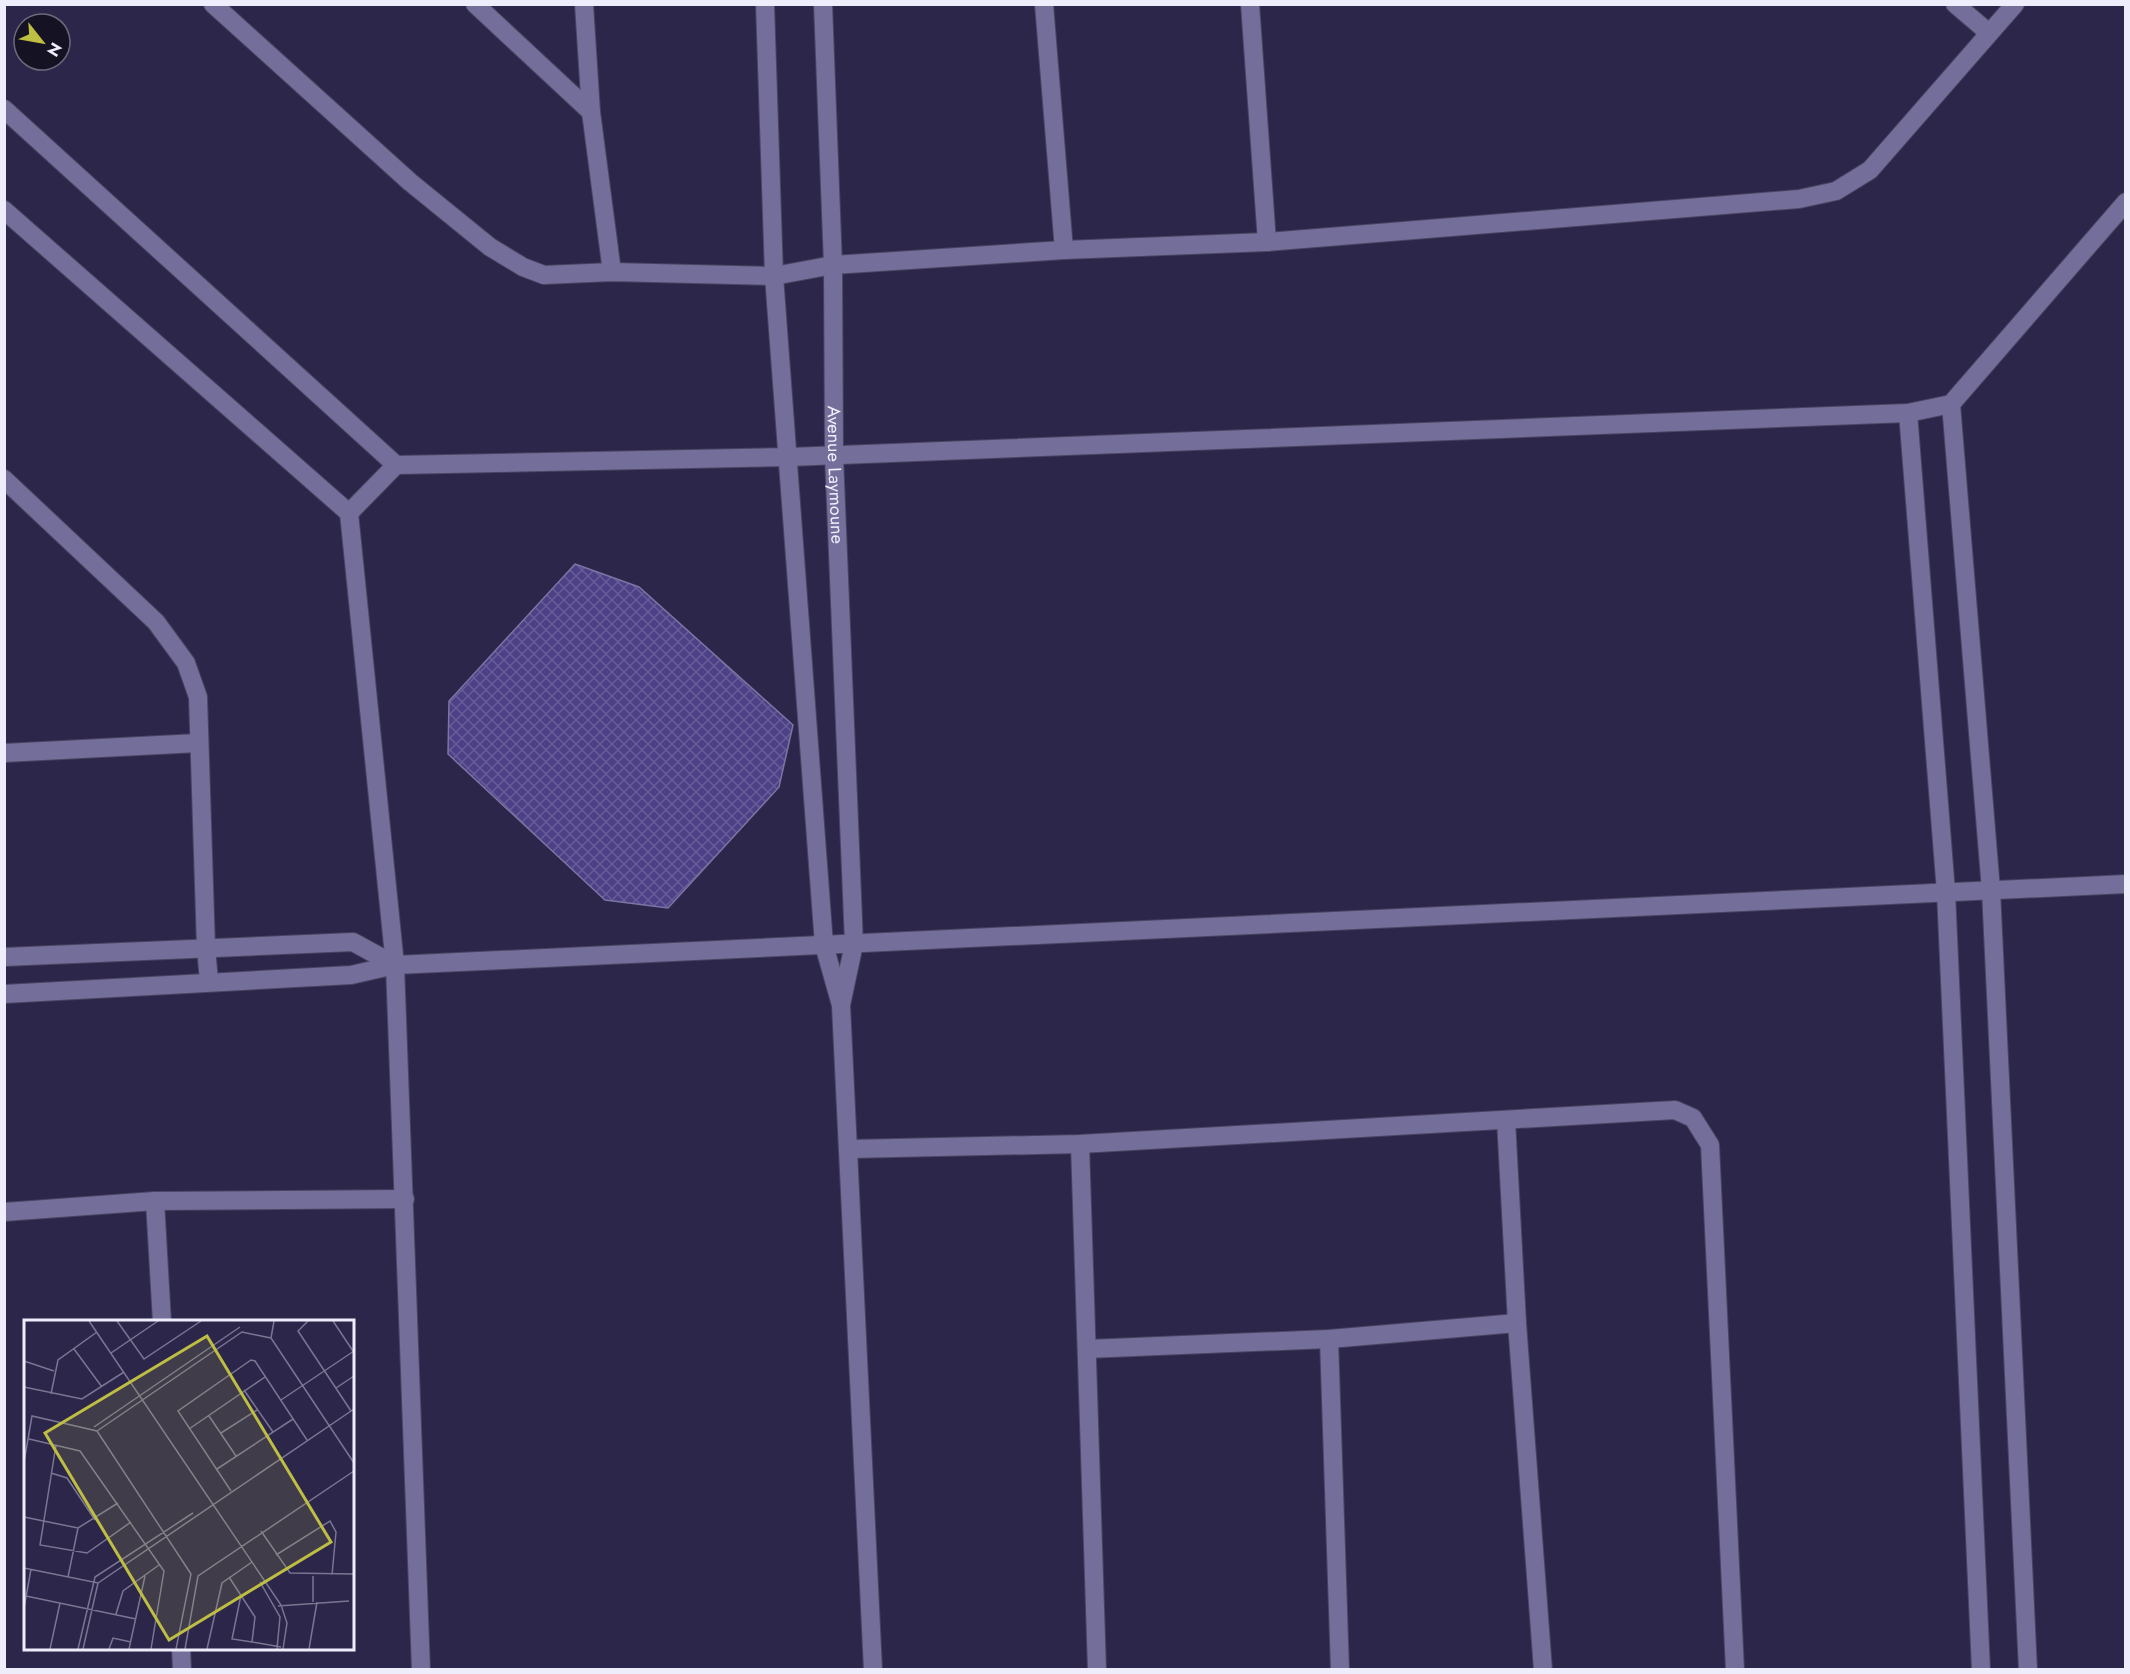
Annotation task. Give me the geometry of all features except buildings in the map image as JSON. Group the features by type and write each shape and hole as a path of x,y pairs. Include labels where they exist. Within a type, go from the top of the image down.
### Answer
{"street":[{"path":"213,4 410,182 490,247 523,267 544,274 612,272 774,276 833,265 1064,250 1267,242 1799,199 1836,191 1870,170 2015,4"},
{"path":"475,4 591,112"},
{"path":"584,4 591,112 612,272"},
{"path":"765,4 774,276 790,457 824,945 841,1005 850,1149 873,1670"},
{"name":"Avenue Laymoune","path":"823,4 833,265 834,456 854,944 841,1005"},
{"path":"1044,4 1064,250"},
{"path":"1250,4 1267,242"},
{"path":"1955,4 1989,33"},
{"path":"4,109 396,465 834,456 1908,413 1951,404 2126,202"},
{"path":"4,210 349,513 395,965 421,1670"},
{"path":"1951,404 1991,890 2028,1670"},
{"path":"1908,413 1946,892 1981,1670"},
{"path":"349,513 396,465"},
{"path":"4,479 156,622 186,663 198,697 209,981"},
{"path":"6,751 198,743"},
{"path":"4,994 351,975 395,965 2126,884"},
{"path":"4,957 353,942 395,965"},
{"path":"850,1149 1080,1144 1676,1110 1694,1118 1710,1145 1735,1670"},
{"path":"1506,1120 1516,1323 1543,1670"},
{"path":"1080,1144 1097,1670"},
{"path":"4,1212 156,1201 405,1200"},
{"path":"156,1201 162,1320"},
{"path":"1088,1349 1329,1339 1516,1323"},
{"path":"1329,1339 1340,1670"},
{"path":"181,1650 182,1670"}]}
